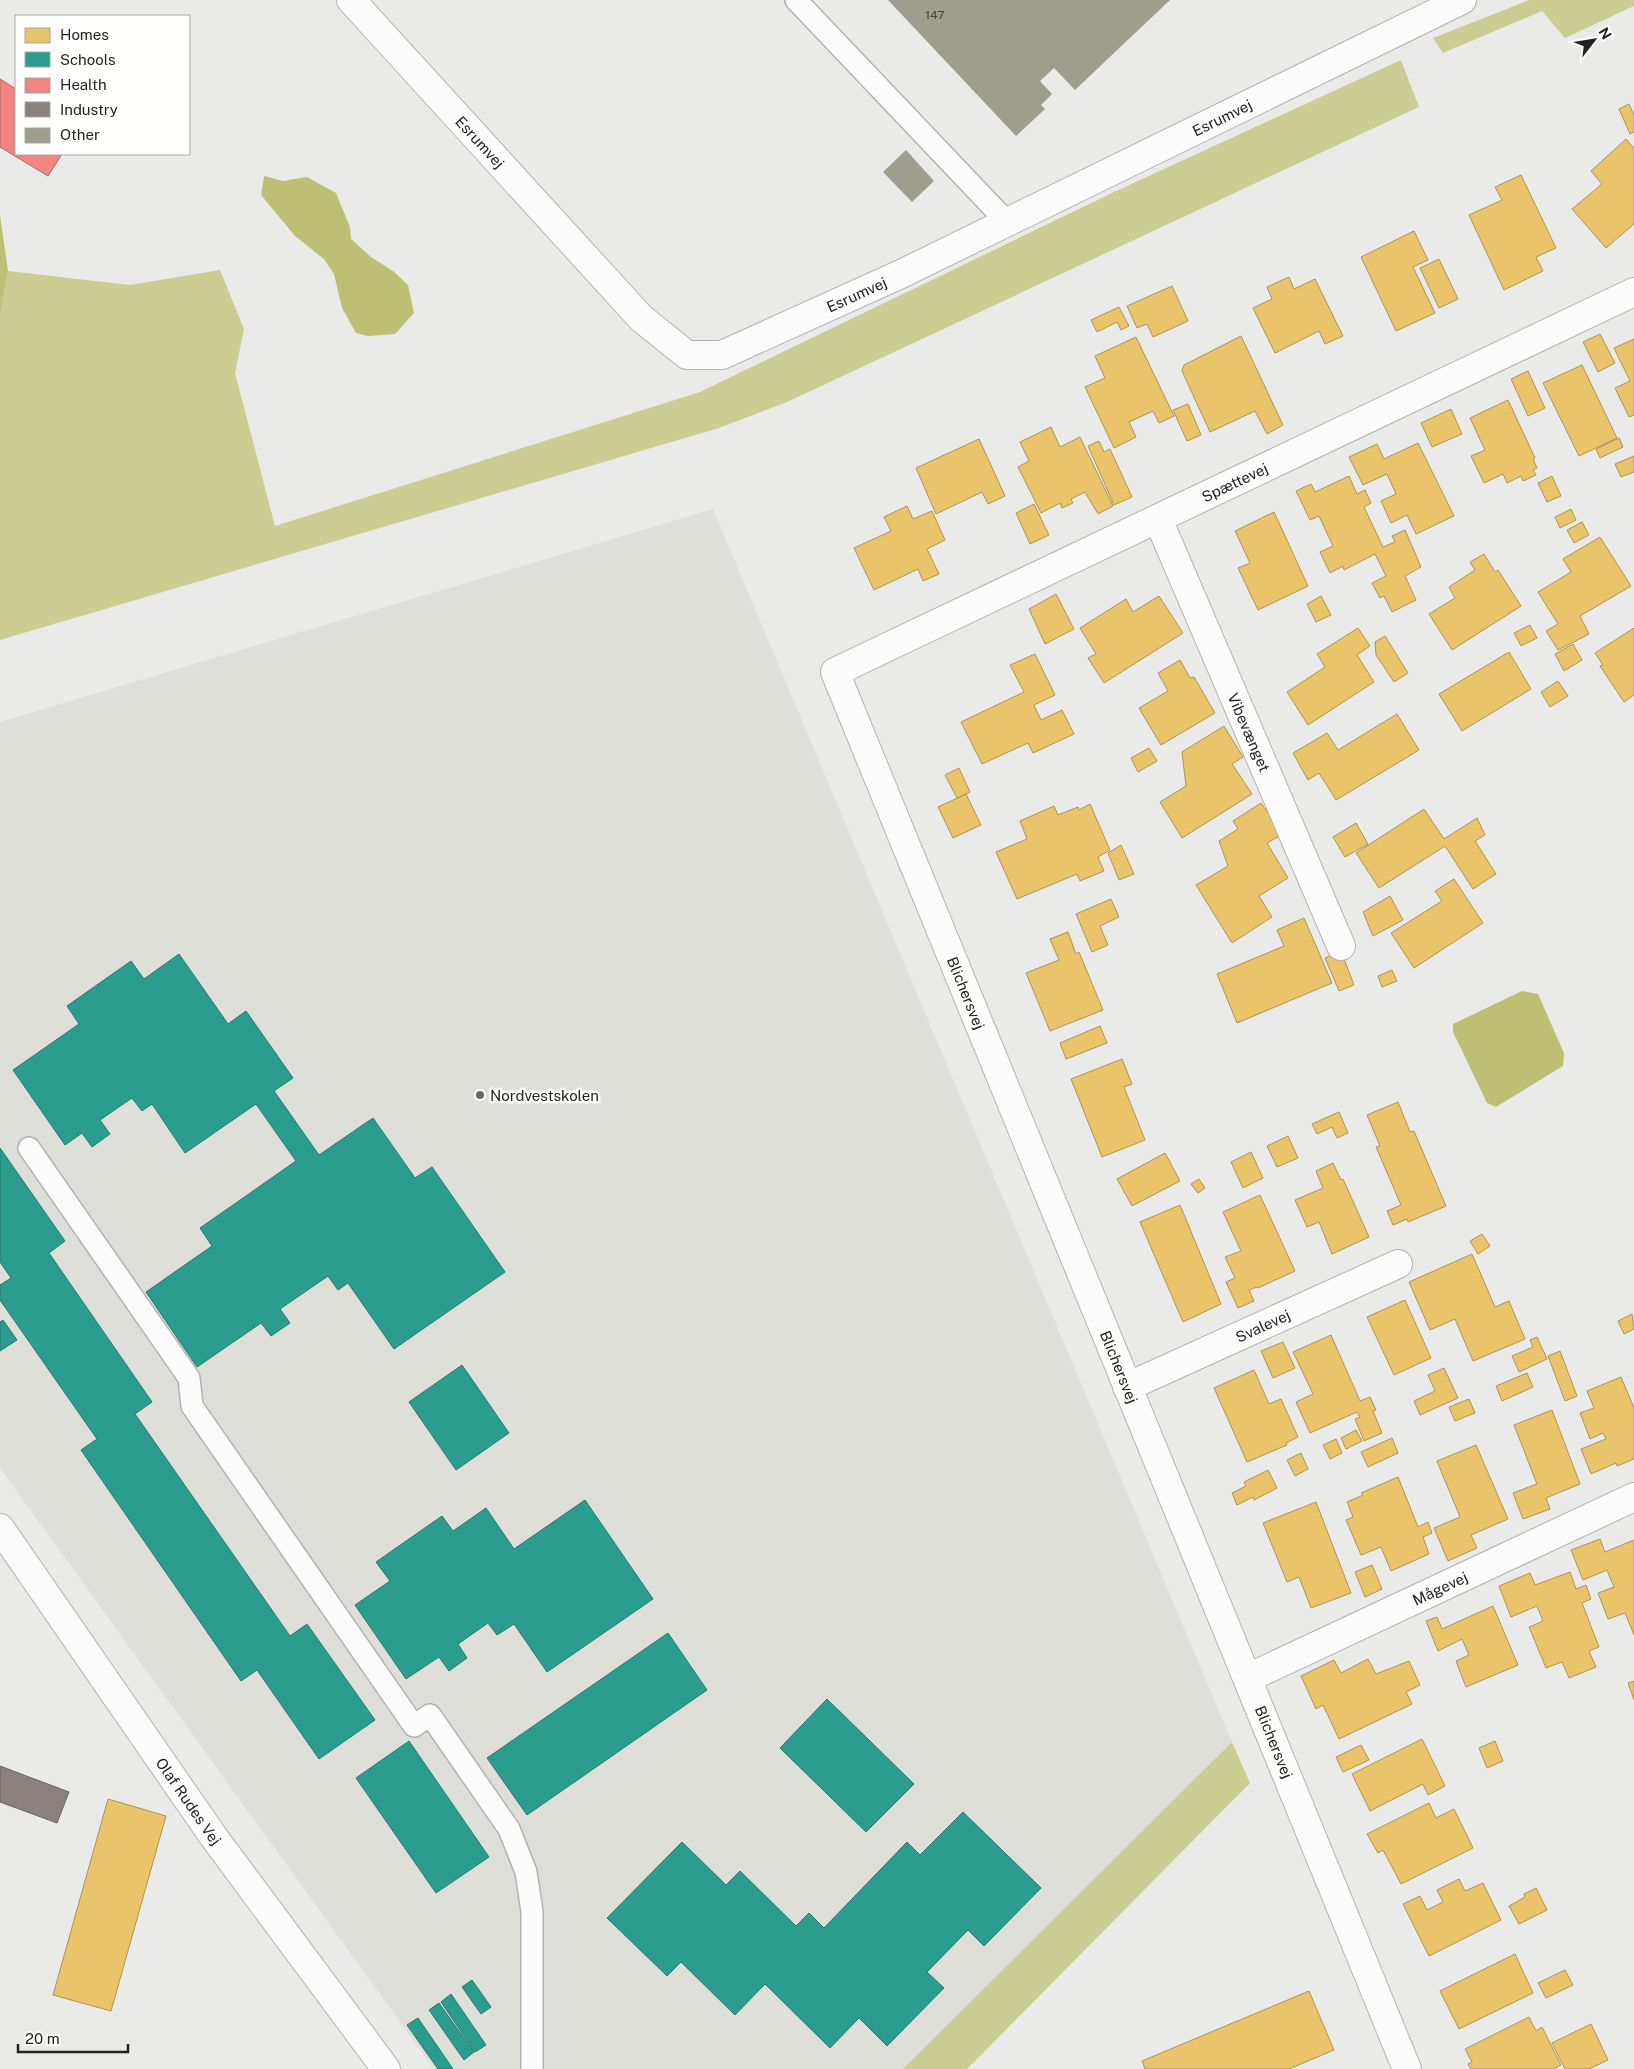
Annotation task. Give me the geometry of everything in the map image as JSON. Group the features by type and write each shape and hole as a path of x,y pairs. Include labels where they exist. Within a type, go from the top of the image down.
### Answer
{"street":[{"name":"Esrumvej","path":"351,0 641,318 686,355 722,355 902,274 1462,0"},
{"name":"Spættevej","path":"835,672 1634,292"},
{"name":"Vibevænget","path":"1158,519 1341,946"},
{"name":"Blichersvej","path":"835,672 1248,1678 1400,2067"},
{"name":"Svalevej","path":"1127,1387 1398,1264"},
{"name":"Mågevej","path":"1248,1678 1634,1497"},
{"name":"Olaf Rudes Vej","path":"0,1528 222,1848 386,2069"}],"lane":[{"path":"796,0 1007,222"},
{"path":"29,1148 189,1378 192,1406 414,1726 430,1715 510,1830 526,1872 532,1911 532,2069"}],"shaded area":[{"path":"1529,0 1634,0 1634,6 1565,38 1542,11 1443,53 1433,38"},
{"path":"1401,60 1419,107 787,402 719,428 0,640 0,314 8,271 130,285 220,270 244,329 235,373 275,526 700,392 1114,192"},
{"path":"264,176 283,181 307,177 336,193 350,227 351,239 408,285 414,313 395,334 368,336 356,333 342,308 334,274 324,259 295,236 261,195"},
{"path":"0,215 8,271 0,314"},
{"name":"Nordvestskolen","path":"713,509 1232,1742 903,2069 434,2069 0,1468 0,722"},
{"path":"1522,991 1538,994 1564,1053 1563,1066 1496,1107 1487,1103 1453,1032 1453,1024"},
{"path":"1232,1742 1250,1783 967,2069 903,2069"}],"building: Homes":[{"path":"1629,104 1634,115 1634,132 1630,134 1619,109"},
{"path":"1626,139 1634,148 1634,224 1606,248 1572,209 1602,184 1591,171"},
{"path":"1521,175 1556,248 1536,257 1543,271 1504,290 1469,215 1502,200 1495,187"},
{"path":"1414,231 1428,260 1413,267 1435,313 1396,331 1361,257"},
{"path":"1439,259 1458,299 1439,308 1420,268"},
{"path":"1289,277 1294,289 1315,279 1343,336 1325,344 1319,331 1275,353 1253,308 1272,299 1267,287"},
{"path":"1172,286 1188,321 1153,337 1147,324 1137,328 1127,306"},
{"path":"1119,307 1129,326 1121,330 1117,322 1097,332 1091,320"},
{"path":"1600,334 1615,363 1598,372 1583,342"},
{"path":"1241,336 1283,425 1267,434 1255,411 1210,432 1182,371 1184,365"},
{"path":"1136,337 1174,416 1159,423 1153,411 1129,422 1136,437 1114,448 1085,387 1105,378 1095,356"},
{"path":"1634,339 1634,415 1629,417 1615,388 1630,381 1614,348"},
{"path":"1582,365 1617,438 1579,456 1543,383"},
{"path":"1528,371 1545,408 1528,416 1511,379"},
{"path":"1508,400 1535,458 1533,459 1537,468 1533,470 1536,475 1523,481 1521,476 1507,483 1503,474 1484,483 1471,456 1485,450 1470,418"},
{"path":"1188,404 1201,435 1187,441 1173,410"},
{"path":"1451,409 1462,434 1432,447 1421,423"},
{"path":"1051,427 1060,447 1080,437 1113,506 1098,514 1085,492 1071,499 1073,503 1062,508 1060,503 1041,513 1018,467 1029,461 1020,442"},
{"path":"1619,438 1623,447 1600,458 1596,449"},
{"path":"979,439 1005,496 988,504 982,492 936,514 916,468"},
{"path":"1099,441 1104,452 1110,449 1132,497 1114,505 1088,446"},
{"path":"1418,443 1454,516 1416,534 1407,515 1391,523 1381,501 1396,494 1387,474 1363,485 1349,457 1377,444 1384,459"},
{"path":"1634,456 1634,472 1621,477 1615,464"},
{"path":"1349,476 1357,494 1365,490 1371,503 1364,507 1383,547 1395,542 1392,536 1405,530 1421,567 1405,576 1416,600 1392,612 1384,596 1380,598 1372,583 1386,576 1375,554 1344,570 1343,566 1330,573 1320,552 1333,546 1319,516 1310,520 1296,491 1311,484 1315,492"},
{"path":"1552,476 1561,496 1547,502 1538,483"},
{"path":"1034,504 1049,535 1030,544 1016,513"},
{"path":"907,506 913,519 932,511 945,540 927,549 939,574 923,581 918,569 874,590 854,548 891,531 884,517"},
{"path":"1571,509 1576,520 1560,528 1555,517"},
{"path":"1274,512 1308,586 1258,610 1238,568 1250,563 1235,531"},
{"path":"1582,522 1589,535 1574,543 1567,530"},
{"path":"1600,537 1631,586 1580,616 1589,634 1558,650 1546,631 1558,624 1538,592 1571,572 1563,559"},
{"path":"1484,554 1495,572 1498,570 1521,606 1452,650 1429,614 1455,598 1449,587 1475,570 1470,562"},
{"path":"1056,594 1074,629 1045,644 1029,609"},
{"path":"1159,596 1183,633 1104,683 1088,658 1096,654 1080,628 1126,599 1133,612"},
{"path":"1321,596 1331,615 1316,622 1307,604"},
{"path":"1530,625 1537,638 1521,646 1514,633"},
{"path":"1358,628 1370,646 1357,655 1374,682 1308,725 1287,692 1325,667 1317,654"},
{"path":"1634,628 1634,695 1624,702 1600,666 1603,665 1595,653"},
{"path":"1385,636 1408,673 1394,682 1376,655 1375,642"},
{"path":"1573,644 1582,660 1564,671 1555,654"},
{"path":"1509,652 1531,689 1462,731 1439,694"},
{"path":"1035,654 1055,695 1034,705 1041,720 1062,710 1074,734 1033,753 1028,743 982,764 961,722 1024,692 1010,665"},
{"path":"1180,660 1190,678 1194,677 1215,713 1161,745 1139,708 1168,691 1158,673"},
{"path":"1558,681 1568,696 1550,707 1541,692"},
{"path":"1397,714 1419,750 1336,800 1319,773 1308,780 1293,753 1327,733 1338,750"},
{"path":"1224,726 1243,757 1232,764 1252,794 1182,838 1160,802 1186,786 1182,752"},
{"path":"1149,748 1157,761 1138,772 1131,758"},
{"path":"959,768 970,792 957,798 945,775"},
{"path":"966,794 981,825 953,838 938,807"},
{"path":"1261,803 1283,834 1267,843 1288,878 1259,896 1272,917 1232,943 1196,885 1228,866 1219,841 1238,829 1233,821"},
{"path":"1090,804 1110,850 1098,857 1104,871 1080,881 1077,874 1017,899 996,852 1027,839 1020,821 1054,806 1058,815 1078,807 1079,810"},
{"path":"1424,809 1444,839 1477,818 1485,835 1475,841 1496,874 1473,889 1445,846 1379,888 1356,853"},
{"path":"1356,823 1368,844 1345,857 1333,837"},
{"path":"1121,845 1134,874 1119,880 1108,853"},
{"path":"1454,879 1483,923 1414,968 1391,933 1442,901 1435,891"},
{"path":"1390,896 1403,920 1373,936 1363,912"},
{"path":"1111,899 1119,917 1100,926 1108,945 1092,952 1076,914"},
{"path":"1304,918 1332,983 1237,1023 1217,974 1284,946 1277,930"},
{"path":"1068,932 1076,954 1079,952 1103,1010 1050,1031 1026,973 1059,960 1050,939"},
{"path":"1341,951 1354,985 1339,991 1325,958"},
{"path":"1392,970 1397,981 1382,987 1378,976"},
{"path":"1100,1026 1107,1043 1066,1059 1060,1043"},
{"path":"1122,1059 1132,1084 1124,1087 1145,1140 1102,1157 1071,1079"},
{"path":"1398,1102 1410,1132 1414,1131 1446,1206 1408,1222 1407,1219 1393,1225 1387,1211 1401,1205 1376,1147 1380,1146 1367,1115"},
{"path":"1339,1112 1348,1133 1337,1138 1332,1127 1317,1134 1312,1124"},
{"path":"1288,1136 1298,1158 1277,1167 1267,1146"},
{"path":"1251,1152 1263,1178 1243,1188 1231,1162"},
{"path":"1165,1153 1180,1181 1132,1206 1117,1179"},
{"path":"1333,1163 1341,1180 1343,1179 1369,1237 1332,1254 1319,1222 1307,1227 1295,1200 1323,1188 1316,1171"},
{"path":"1199,1179 1205,1188 1198,1193 1191,1184"},
{"path":"1260,1195 1295,1271 1258,1288 1249,1290 1254,1301 1238,1308 1226,1282 1235,1278 1225,1257 1241,1251 1223,1212"},
{"path":"1180,1205 1221,1304 1183,1322 1140,1222"},
{"path":"1482,1234 1490,1246 1478,1254 1470,1241"},
{"path":"1472,1254 1495,1307 1509,1301 1525,1339 1473,1361 1455,1319 1430,1330 1409,1282"},
{"path":"1405,1300 1431,1358 1394,1375 1367,1317"},
{"path":"1632,1314 1634,1329 1624,1334 1618,1321"},
{"path":"1331,1335 1360,1401 1370,1397 1376,1410 1373,1411 1382,1433 1364,1441 1355,1419 1360,1417 1357,1412 1310,1433 1296,1402 1313,1394 1293,1352"},
{"path":"1537,1337 1547,1359 1519,1372 1512,1356 1533,1347 1530,1340"},
{"path":"1283,1342 1295,1368 1273,1378 1261,1351"},
{"path":"1560,1351 1577,1396 1565,1401 1548,1356"},
{"path":"1444,1368 1458,1398 1420,1415 1414,1401 1435,1391 1428,1375"},
{"path":"1254,1370 1269,1404 1281,1399 1298,1437 1286,1443 1287,1445 1247,1462 1214,1388"},
{"path":"1527,1373 1533,1387 1502,1401 1496,1386"},
{"path":"1621,1377 1634,1408 1634,1459 1617,1466 1616,1463 1591,1474 1581,1449 1606,1439 1603,1433 1590,1439 1580,1413 1594,1408 1587,1391"},
{"path":"1469,1399 1475,1413 1455,1421 1449,1407"},
{"path":"1552,1410 1580,1484 1546,1498 1550,1509 1523,1519 1513,1493 1537,1484 1514,1425"},
{"path":"1356,1430 1362,1441 1346,1449 1341,1438"},
{"path":"1392,1438 1398,1453 1368,1467 1361,1452"},
{"path":"1336,1439 1342,1453 1330,1459 1323,1445"},
{"path":"1476,1445 1508,1519 1471,1535 1477,1548 1448,1561 1434,1528 1460,1517 1437,1461"},
{"path":"1301,1453 1308,1469 1295,1476 1287,1460"},
{"path":"1268,1470 1277,1488 1254,1500 1253,1497 1237,1505 1232,1493 1246,1486 1244,1482"},
{"path":"1398,1477 1418,1527 1428,1522 1432,1533 1423,1537 1429,1554 1391,1571 1381,1547 1361,1555 1346,1520 1353,1517 1347,1502 1363,1495 1361,1493"},
{"path":"1316,1502 1351,1593 1311,1608 1299,1577 1287,1582 1263,1523"},
{"path":"1600,1539 1605,1552 1634,1540 1634,1635 1625,1613 1608,1619 1598,1593 1614,1587 1607,1570 1583,1580 1571,1550"},
{"path":"1372,1565 1382,1589 1365,1597 1355,1572"},
{"path":"1570,1572 1576,1589 1586,1585 1591,1599 1582,1603 1599,1647 1589,1651 1596,1667 1569,1678 1562,1662 1546,1668 1529,1627 1543,1621 1537,1606 1511,1617 1499,1586 1530,1573 1535,1585"},
{"path":"1493,1606 1518,1665 1466,1687 1456,1661 1469,1655 1462,1639 1438,1651 1426,1621 1437,1617 1442,1629"},
{"path":"1368,1659 1376,1674 1409,1661 1420,1685 1406,1692 1412,1704 1339,1739 1323,1705 1316,1709 1301,1676 1334,1660 1341,1673"},
{"path":"1634,1681 1634,1700 1628,1683"},
{"path":"1422,1739 1445,1786 1428,1795 1423,1784 1370,1811 1352,1774"},
{"path":"1495,1741 1503,1761 1487,1768 1479,1748"},
{"path":"1361,1745 1369,1760 1343,1772 1336,1757"},
{"path":"108,1799 166,1816 111,2011 53,1995"},
{"path":"1429,1803 1436,1818 1454,1809 1473,1848 1401,1884 1383,1850 1378,1853 1367,1834"},
{"path":"1459,1879 1465,1891 1483,1883 1501,1920 1429,1956 1403,1904 1420,1896 1427,1910 1443,1902 1437,1890"},
{"path":"1536,1888 1547,1910 1519,1924 1509,1906 1525,1897 1524,1894"},
{"path":"1515,1954 1533,1993 1459,2029 1440,1991"},
{"path":"1565,1970 1573,1985 1546,1998 1538,1983"},
{"path":"1309,1991 1334,2050 1289,2069 1145,2069 1142,2061"},
{"path":"1529,2017 1536,2031 1542,2027 1561,2065 1554,2069 1471,2069 1468,2064 1472,2062 1465,2049"},
{"path":"1591,2024 1608,2060 1589,2069 1565,2069 1552,2043"}],"building: Schools":[{"path":"179,954 228,1024 246,1011 293,1078 274,1091 319,1155 373,1118 415,1178 432,1167 505,1272 394,1349 348,1283 338,1290 328,1276 280,1309 290,1323 271,1336 261,1323 197,1367 146,1292 212,1246 200,1228 296,1161 256,1104 185,1153 152,1104 142,1111 132,1098 100,1120 110,1134 92,1147 82,1133 65,1145 13,1070 79,1024 67,1006 131,961 144,979"},
{"path":"0,1148 65,1241 49,1253 152,1402 135,1414 290,1636 307,1624 375,1720 319,1759 257,1670 241,1681 81,1450 97,1439 0,1300 0,1285 11,1278 0,1262"},
{"path":"3,1320 17,1340 0,1351 0,1322"},
{"path":"462,1365 509,1433 456,1470 409,1402"},
{"path":"585,1500 653,1599 547,1672 514,1624 497,1635 488,1623 458,1644 467,1658 449,1671 439,1657 406,1679 355,1605 390,1581 376,1562 442,1516 453,1531 486,1508 514,1549"},
{"path":"668,1633 707,1690 527,1815 487,1758"},
{"path":"827,1699 914,1784 866,1832 780,1748"},
{"path":"409,1741 489,1857 436,1893 356,1778"},
{"path":"963,1812 1041,1888 984,1946 968,1930 927,1972 944,1988 887,2046 859,2018 830,2048 765,1984 735,2015 681,1962 667,1976 607,1918 682,1842 726,1885 740,1871 796,1926 809,1913 824,1928 907,1842 920,1855"},
{"path":"472,1980 491,2007 481,2014 462,1987"},
{"path":"451,1994 486,2045 475,2052 441,2002"},
{"path":"439,2003 474,2052 464,2060 429,2010"},
{"path":"418,2018 453,2069 438,2069 407,2025"}],"building: Health":[{"path":"0,79 15,88 15,155 61,155 48,176 0,147"}],"building: Industry":[{"path":"0,1766 69,1792 57,1823 0,1802"}],"building: Other":[{"path":"888,0 1170,0 1075,90 1054,68 1040,81 1052,94 1041,105 1045,109 1016,136"},
{"path":"906,150 934,181 912,202 883,172"}],"place":[{"name":"Nordvestskolen","path":"480,1095"}]}
